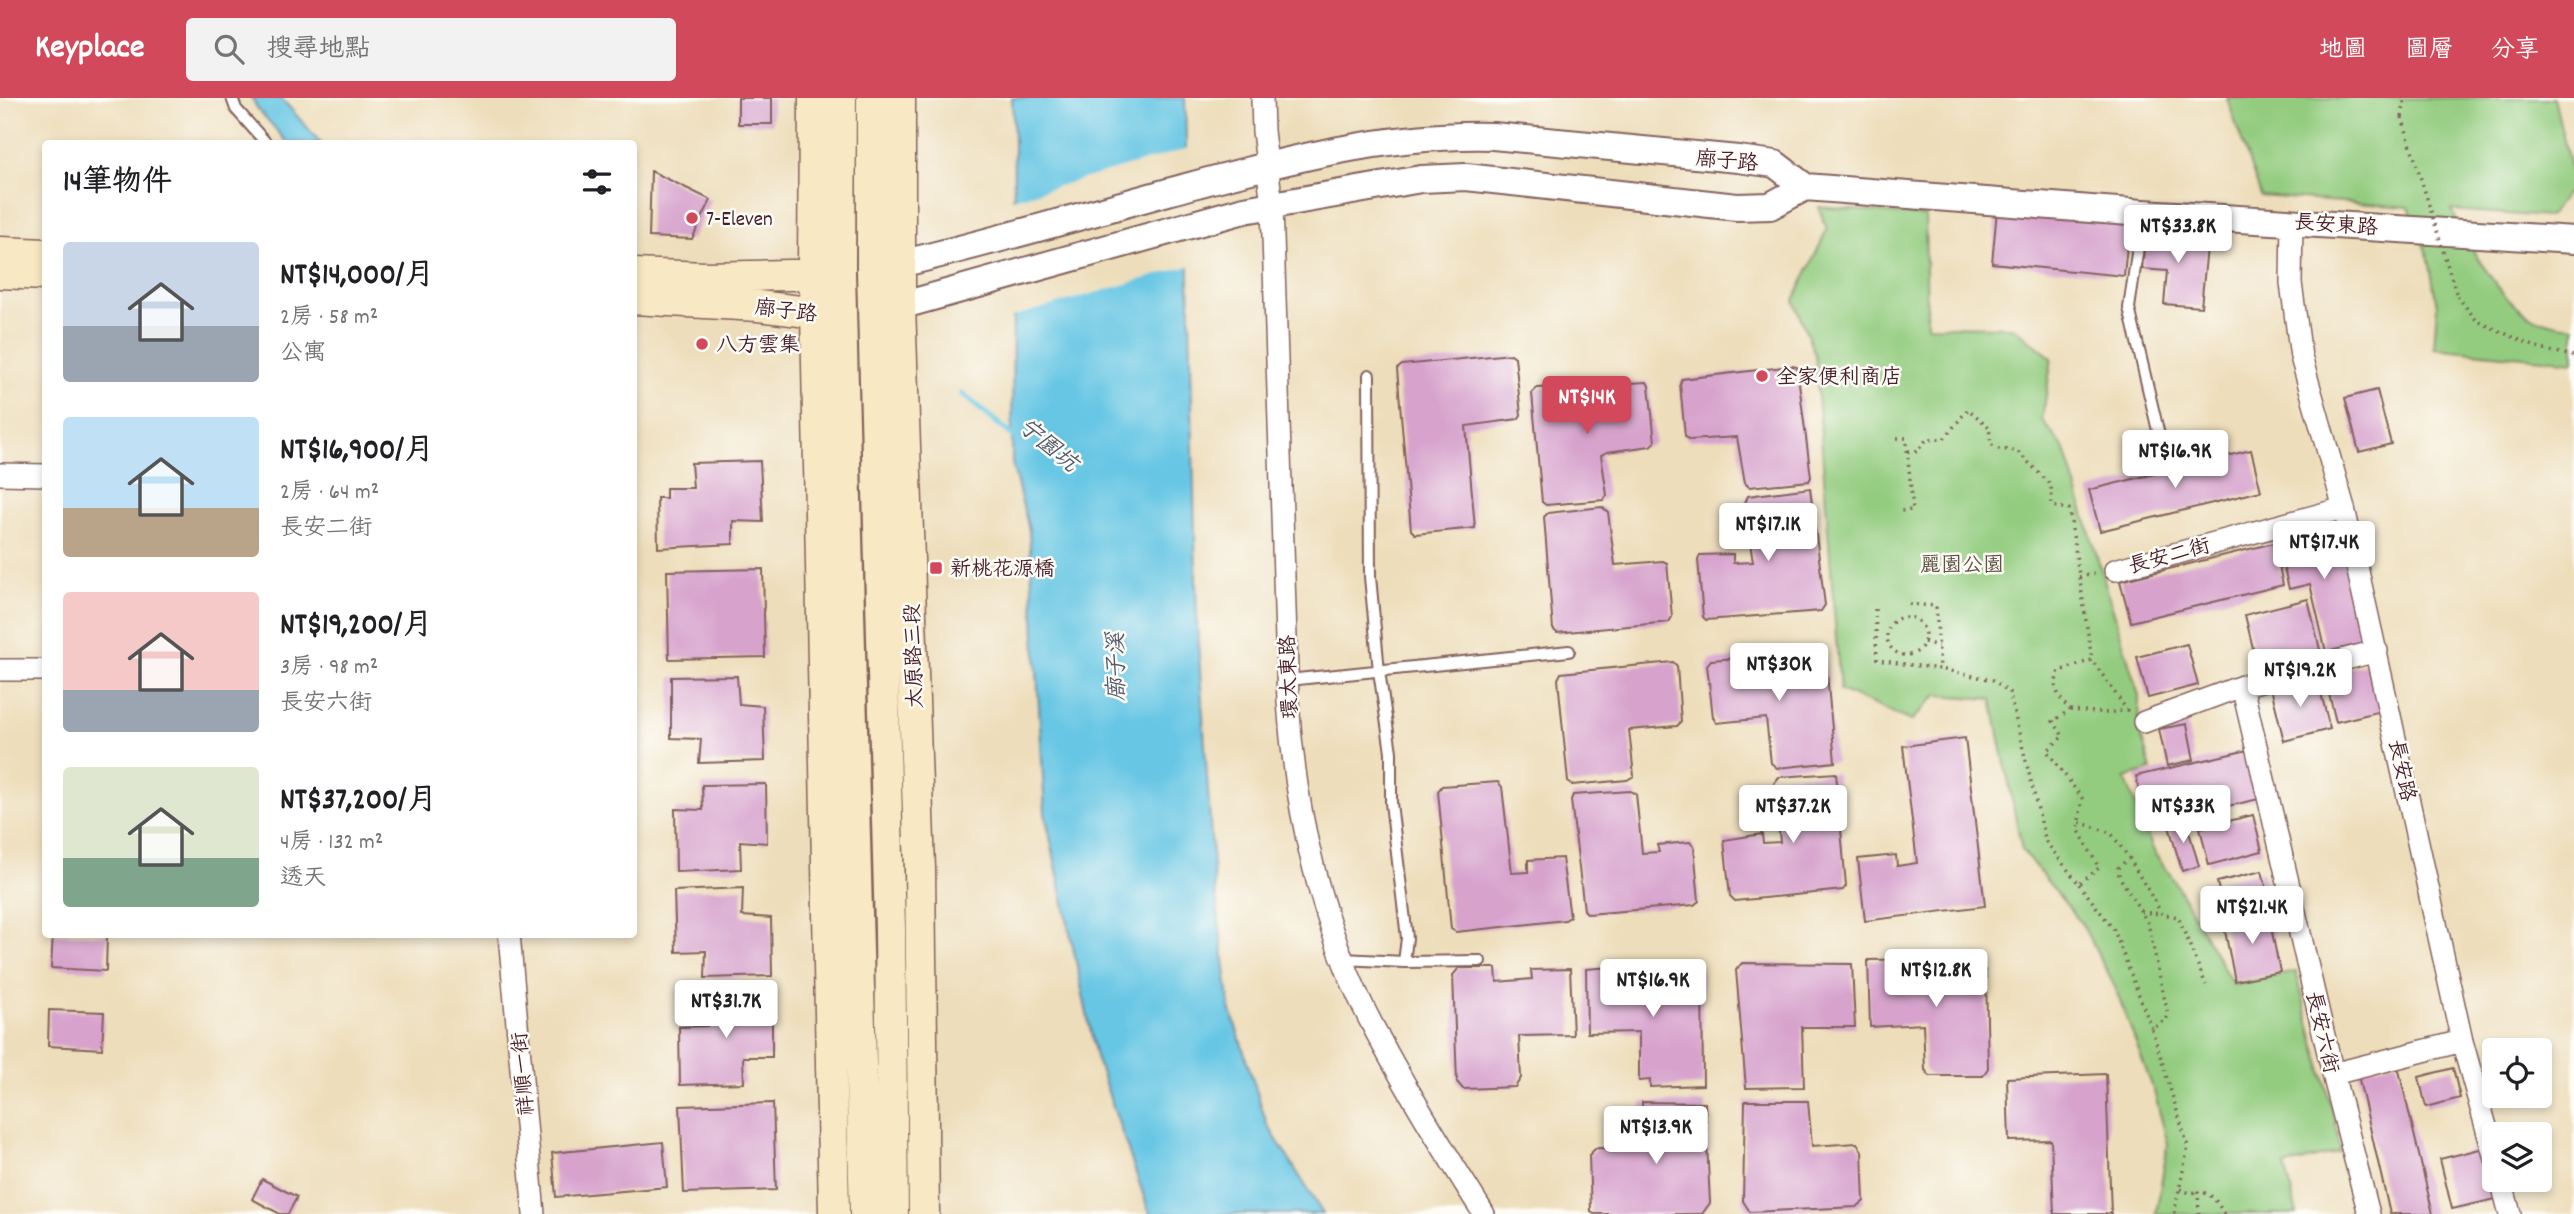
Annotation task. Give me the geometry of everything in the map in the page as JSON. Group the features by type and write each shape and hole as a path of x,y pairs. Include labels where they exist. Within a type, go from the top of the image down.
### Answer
{"main road":[{"path":"814,98 829,315 865,1214"},
{"path":"827,274 841,98"},
{"name":"太原路三段","path":"872,98 887,308 893,1214"},
{"name":"太原路三段","path":"886,267 900,98"},
{"path":"0,252 42,254"},
{"name":"廍子路","path":"637,274 705,277 827,274 886,267"},
{"path":"0,273 42,275"},
{"name":"廍子路","path":"637,299 758,306 829,315 887,308"},
{"name":"太原路三段","path":"887,308 920,855 925,1214"},
{"path":"829,315 834,1214"}],"street":[{"name":"環太東路","path":"1262,98 1254,169 1272,205 1287,680 1295,775 1320,886 1343,958 1374,1029 1484,1214"},
{"name":"廍子路","path":"886,267 1254,169 1399,140 1460,135 1493,136 1775,164 1805,187 1770,206 1737,207 1466,177 1420,179 1244,210 887,308"},
{"name":"長安東路","path":"1805,187 2143,213 2574,240"},
{"name":"長安路","path":"2292,221 2291,284 2301,357 2344,508 2462,1041 2485,1122"},
{"path":"0,474 42,475"},
{"name":"長安二街","path":"2115,570 2344,508"},
{"path":"2144,722 2242,685 2377,651"},
{"path":"0,670 42,670"},
{"name":"長安六街","path":"2242,685 2368,1214"},
{"name":"祥順一街","path":"509,938 534,1214"},
{"path":"2333,1074 2462,1041"},
{"path":"2504,1192 2510,1214"}],"lane":[{"path":"232,98 236,109 263,140"},
{"path":"2143,213 2129,308 2160,439"},
{"path":"1369,374 1368,548 1379,671 1391,752 1391,803 1407,938 1404,962"},
{"path":"1287,680 1569,651"},
{"path":"1343,958 1404,962 1480,961"}],"path":[{"path":"2405,98 2402,117 2457,296 2477,321 2540,349 2574,356"},
{"path":"1908,451 1918,451 1926,440 1944,439 1968,409 1989,427 1991,444 1999,449 2017,451 2052,485 2052,506 2069,509 2092,660 2127,710 2108,713 2070,710 2053,721 2063,736 2047,751 2082,797 2078,828 2099,868 2079,884"},
{"path":"1897,438 1906,438 1913,510 1900,511"},
{"path":"1905,604 1936,606 1940,669"},
{"path":"1875,610 1877,660 1993,680 2009,692 2046,842 2114,930 2152,1029 2188,1147 2174,1214"},
{"path":"1901,618 1912,619 1922,626 1924,642 1915,653 1896,653 1888,643 1888,631 1895,621 1901,618"},
{"path":"1924,642 1938,646"},
{"path":"2070,710 2057,695 2055,687 2059,671 2092,660"},
{"path":"2079,822 2110,833 2129,858 2162,914"},
{"path":"2129,858 2118,868 2119,876 2148,923 2168,1015 2166,1020 2152,1029"},
{"path":"2141,912 2178,917 2206,985"},
{"path":"2179,1189 2190,1193 2205,1192 2213,1196 2224,1214"},
{"path":"2199,1192 2199,1214"}],"green space":[{"path":"2227,98 2554,98 2574,184 2548,217 2452,210 2479,260 2514,305 2542,321 2574,327 2574,362 2434,348 2437,306 2429,259 2409,207 2261,196"},
{"name":"麗園公園","path":"1819,207 1925,216 1927,326 2013,327 2052,358 2042,420 2065,450 2139,696 2138,725 2151,770 2125,778 2155,854 2172,877 2233,985 2296,972 2338,1133 2340,1152 2285,1166 2297,1214 2156,1214 2168,1144 2154,1091 2115,987 2082,924 2022,850 1992,699 1937,695 1911,721 1840,690 1815,355 1794,300 1827,230"}],"water":[{"path":"252,98 281,98 318,140 285,140 257,108"},
{"name":"廍子溪","path":"1012,98 1185,98 1197,625 1214,882 1230,1008 1267,1124 1323,1214 1150,1214 1096,1057 1045,813 1029,530 1012,463"}],"pier":[{"path":"1190,148 1192,265 1008,318 1010,200"}],"building":[{"path":"738,98 772,98 772,124 738,124"},
{"path":"651,171 711,200 692,239 649,237"},
{"path":"1997,210 2129,223 2124,276 1992,263"},
{"path":"2146,231 2208,237 2201,307 2164,304 2167,271 2142,269"},
{"path":"1511,354 1515,357 1521,415 1518,419 1466,426 1475,528 1415,534 1411,530 1397,369 1402,365"},
{"path":"1797,367 1811,477 1809,481 1749,487 1745,483 1737,437 1689,440 1685,436 1680,384 1682,379"},
{"path":"1647,382 1655,442 1650,446 1601,455 1607,495 1604,500 1546,505 1542,502 1532,393 1537,388"},
{"path":"2377,390 2391,444 2359,452 2345,398"},
{"path":"2251,450 2261,491 2100,531 2089,490"},
{"path":"760,461 763,522 733,521 733,544 658,548 657,498 666,498 666,488 693,488 691,463"},
{"path":"1810,488 1825,605 1821,611 1706,620 1703,617 1698,560 1700,555 1733,554 1733,563 1753,562 1744,505 1748,496"},
{"path":"1602,507 1608,512 1615,565 1663,561 1667,563 1672,617 1669,622 1557,633 1553,629 1544,517 1548,513"},
{"path":"2336,520 2365,643 2326,652 2310,584 2289,589 2276,535"},
{"path":"2274,543 2283,585 2131,622 2120,581"},
{"path":"763,569 765,657 669,659 667,571"},
{"path":"2308,599 2321,654 2258,669 2245,615"},
{"path":"2187,644 2198,685 2148,698 2137,657"},
{"path":"1825,651 1835,762 1777,768 1771,763 1766,718 1716,723 1707,665 1711,660"},
{"path":"1673,662 1677,666 1681,722 1677,726 1629,730 1634,776 1627,780 1572,785 1568,782 1558,679 1561,673"},
{"path":"2370,663 2381,711 2336,722 2324,674"},
{"path":"737,676 739,704 763,706 765,761 699,763 701,739 671,738 671,677"},
{"path":"2317,677 2330,729 2284,741 2271,688"},
{"path":"2187,724 2194,760 2167,766 2159,729"},
{"path":"1965,738 1985,906 1865,921 1858,859 1896,855 1897,866 1917,863 1903,746"},
{"path":"2252,749 2263,798 2146,825 2136,776"},
{"path":"1836,773 1846,886 1843,890 1735,901 1730,896 1724,840 1762,834 1763,843 1780,842 1774,783 1779,777"},
{"path":"1498,782 1502,787 1512,873 1528,872 1528,860 1562,858 1570,917 1565,920 1456,932 1451,929 1438,791 1442,786"},
{"path":"766,784 767,843 740,841 741,869 676,872 675,809 703,810 702,785"},
{"path":"1630,791 1636,794 1642,853 1659,852 1657,845 1690,842 1694,847 1699,901 1694,905 1588,914 1584,910 1571,800 1573,795"},
{"path":"2253,815 2262,851 2209,865 2200,828"},
{"path":"2185,818 2199,866 2182,871 2168,823"},
{"path":"2262,871 2270,902 2224,913 2217,882"},
{"path":"743,888 742,916 771,918 772,976 705,978 706,951 676,952 674,891"},
{"path":"2268,912 2280,972 2235,981 2223,921"},
{"path":"53,938 107,938 106,971 51,968"},
{"path":"1980,958 1986,973 1988,1068 1983,1076 1930,1076 1925,1070 1923,1024 1870,1027 1868,960"},
{"path":"1696,963 1702,971 1703,1085 1650,1087 1650,1080 1639,1081 1639,1032 1587,1033 1586,969 1624,966 1624,977 1660,976 1660,964"},
{"path":"1742,963 1852,964 1855,1027 1802,1027 1804,1087 1746,1088 1736,970"},
{"path":"1459,968 1496,968 1497,982 1532,979 1531,970 1570,969 1573,1035 1519,1036 1521,1078 1515,1087 1463,1089 1457,1082 1453,975"},
{"path":"706,996 772,996 772,1057 743,1057 744,1083 680,1085 679,1027 707,1026"},
{"path":"49,1010 104,1012 102,1049 48,1046"},
{"path":"2397,1062 2433,1214 2390,1214 2357,1071"},
{"path":"2453,1068 2460,1098 2426,1107 2419,1077"},
{"path":"2106,1074 2111,1214 2054,1214 2051,1140 2009,1141 2007,1078"},
{"path":"1745,1101 1808,1101 1812,1146 1857,1143 1862,1151 1864,1201 1857,1207 1750,1212 1743,1201"},
{"path":"1642,1102 1705,1103 1710,1203 1702,1214 1591,1212 1589,1155 1596,1148 1643,1149"},
{"path":"773,1103 776,1190 684,1193 680,1106"},
{"path":"663,1142 667,1187 556,1197 552,1153"},
{"path":"2482,1148 2482,1192 2499,1192 2500,1198 2452,1209 2440,1159"},
{"path":"262,1179 297,1197 288,1214 280,1214 252,1199"}],"waterway":[{"name":"宁園坑","path":"962,394 1017,439"}],"place":[{"name":"7-Eleven","path":"692,218"},
{"name":"八方雲集","path":"702,344"},
{"name":"全家便利商店","path":"1762,376"},
{"name":"新桃花源橋","path":"936,568"}]}
